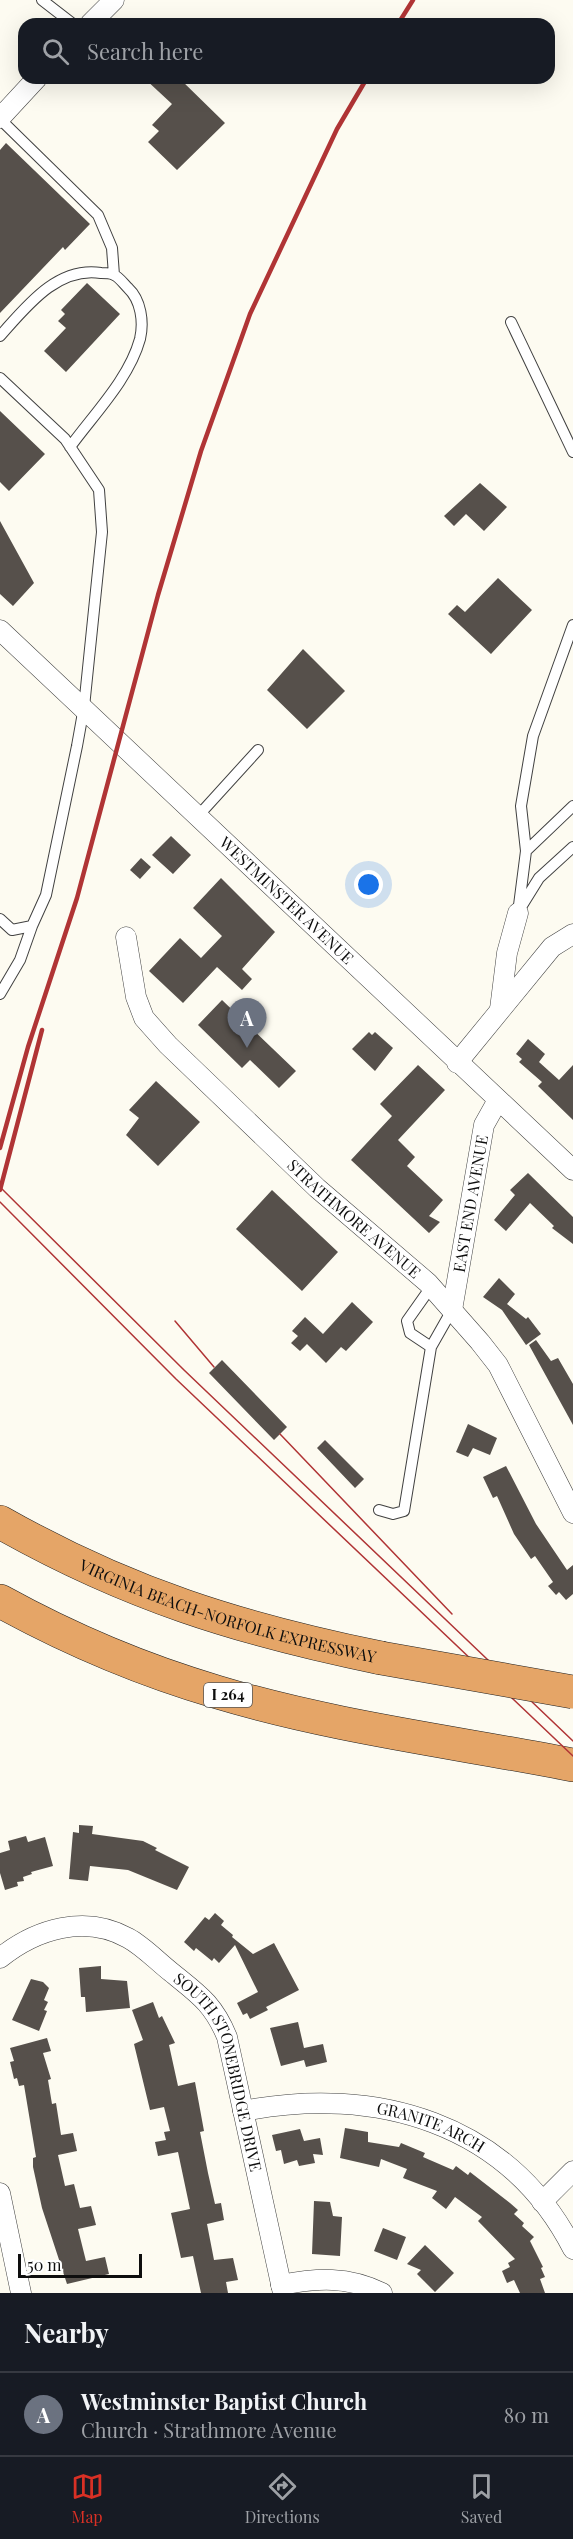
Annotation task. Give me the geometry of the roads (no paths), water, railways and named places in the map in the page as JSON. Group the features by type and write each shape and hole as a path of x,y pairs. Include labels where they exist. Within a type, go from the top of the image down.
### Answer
{"highway":[{"name":"VIRGINIA BEACH-NORFOLK EXPRESSWAY","path":"0,1521 92,1571 148,1595 259,1631 381,1658 573,1692"},
{"name":"I 264","path":"0,1601 116,1657 217,1692 303,1714 573,1765"}],"street":[{"path":"96,18 114,0"},
{"path":"0,119 32,84"},
{"name":"WESTMINSTER AVENUE","path":"0,630 573,1170"},
{"path":"500,1009 507,953 518,913"},
{"path":"457,1063 552,947 573,934"},
{"name":"STRATHMORE AVENUE","path":"126,938 136,997 144,1018 168,1045 317,1188 431,1287 452,1310 498,1365 573,1513"},
{"name":"EAST END AVENUE","path":"452,1310 484,1125 498,1100"},
{"name":"SOUTH STONEBRIDGE DRIVE","path":"0,1958 34,1935 65,1927 106,1929 129,1938 207,2002 227,2037 282,2289"},
{"name":"GRANITE ARCH","path":"243,2111 306,2102 347,2102 381,2106 422,2117 472,2140 500,2160 542,2202 573,2249"},
{"path":"542,2202 573,2171"},
{"path":"0,2193 21,2293"},
{"path":"282,2289 315,2278 346,2280 382,2293"}],"lane":[{"path":"42,0 65,18"},
{"path":"0,119 98,215 112,248 114,275"},
{"path":"0,336 28,305 50,286 69,276 92,272 114,275 132,291 142,320 140,338 118,382 70,447"},
{"path":"511,322 573,452"},
{"path":"0,378 70,447 99,490 102,532 84,708 46,895 20,960 0,994"},
{"path":"518,913 526,851 521,806 533,736 573,625"},
{"path":"198,816 258,750"},
{"path":"526,851 573,806"},
{"path":"518,913 539,878 573,847"},
{"path":"0,919 12,930 32,926"},
{"path":"431,1287 407,1321 410,1333 431,1347"},
{"path":"379,1510 393,1514 404,1511 431,1347 452,1310"}],"tram line":[{"path":"0,1187 184,1370 573,1741"},
{"path":"0,1202 176,1379 573,1756"},
{"path":"175,1321 214,1367"},
{"path":"280,1434 452,1614"}],"railway":[{"path":"402,18 413,0"},
{"path":"0,1148 28,1047 77,898 158,595 201,451 250,314 337,129 363,84"},
{"path":"0,1190 42,1030"}],"place":[{"name":"Westminster Baptist Church","path":"247,1048"}]}
